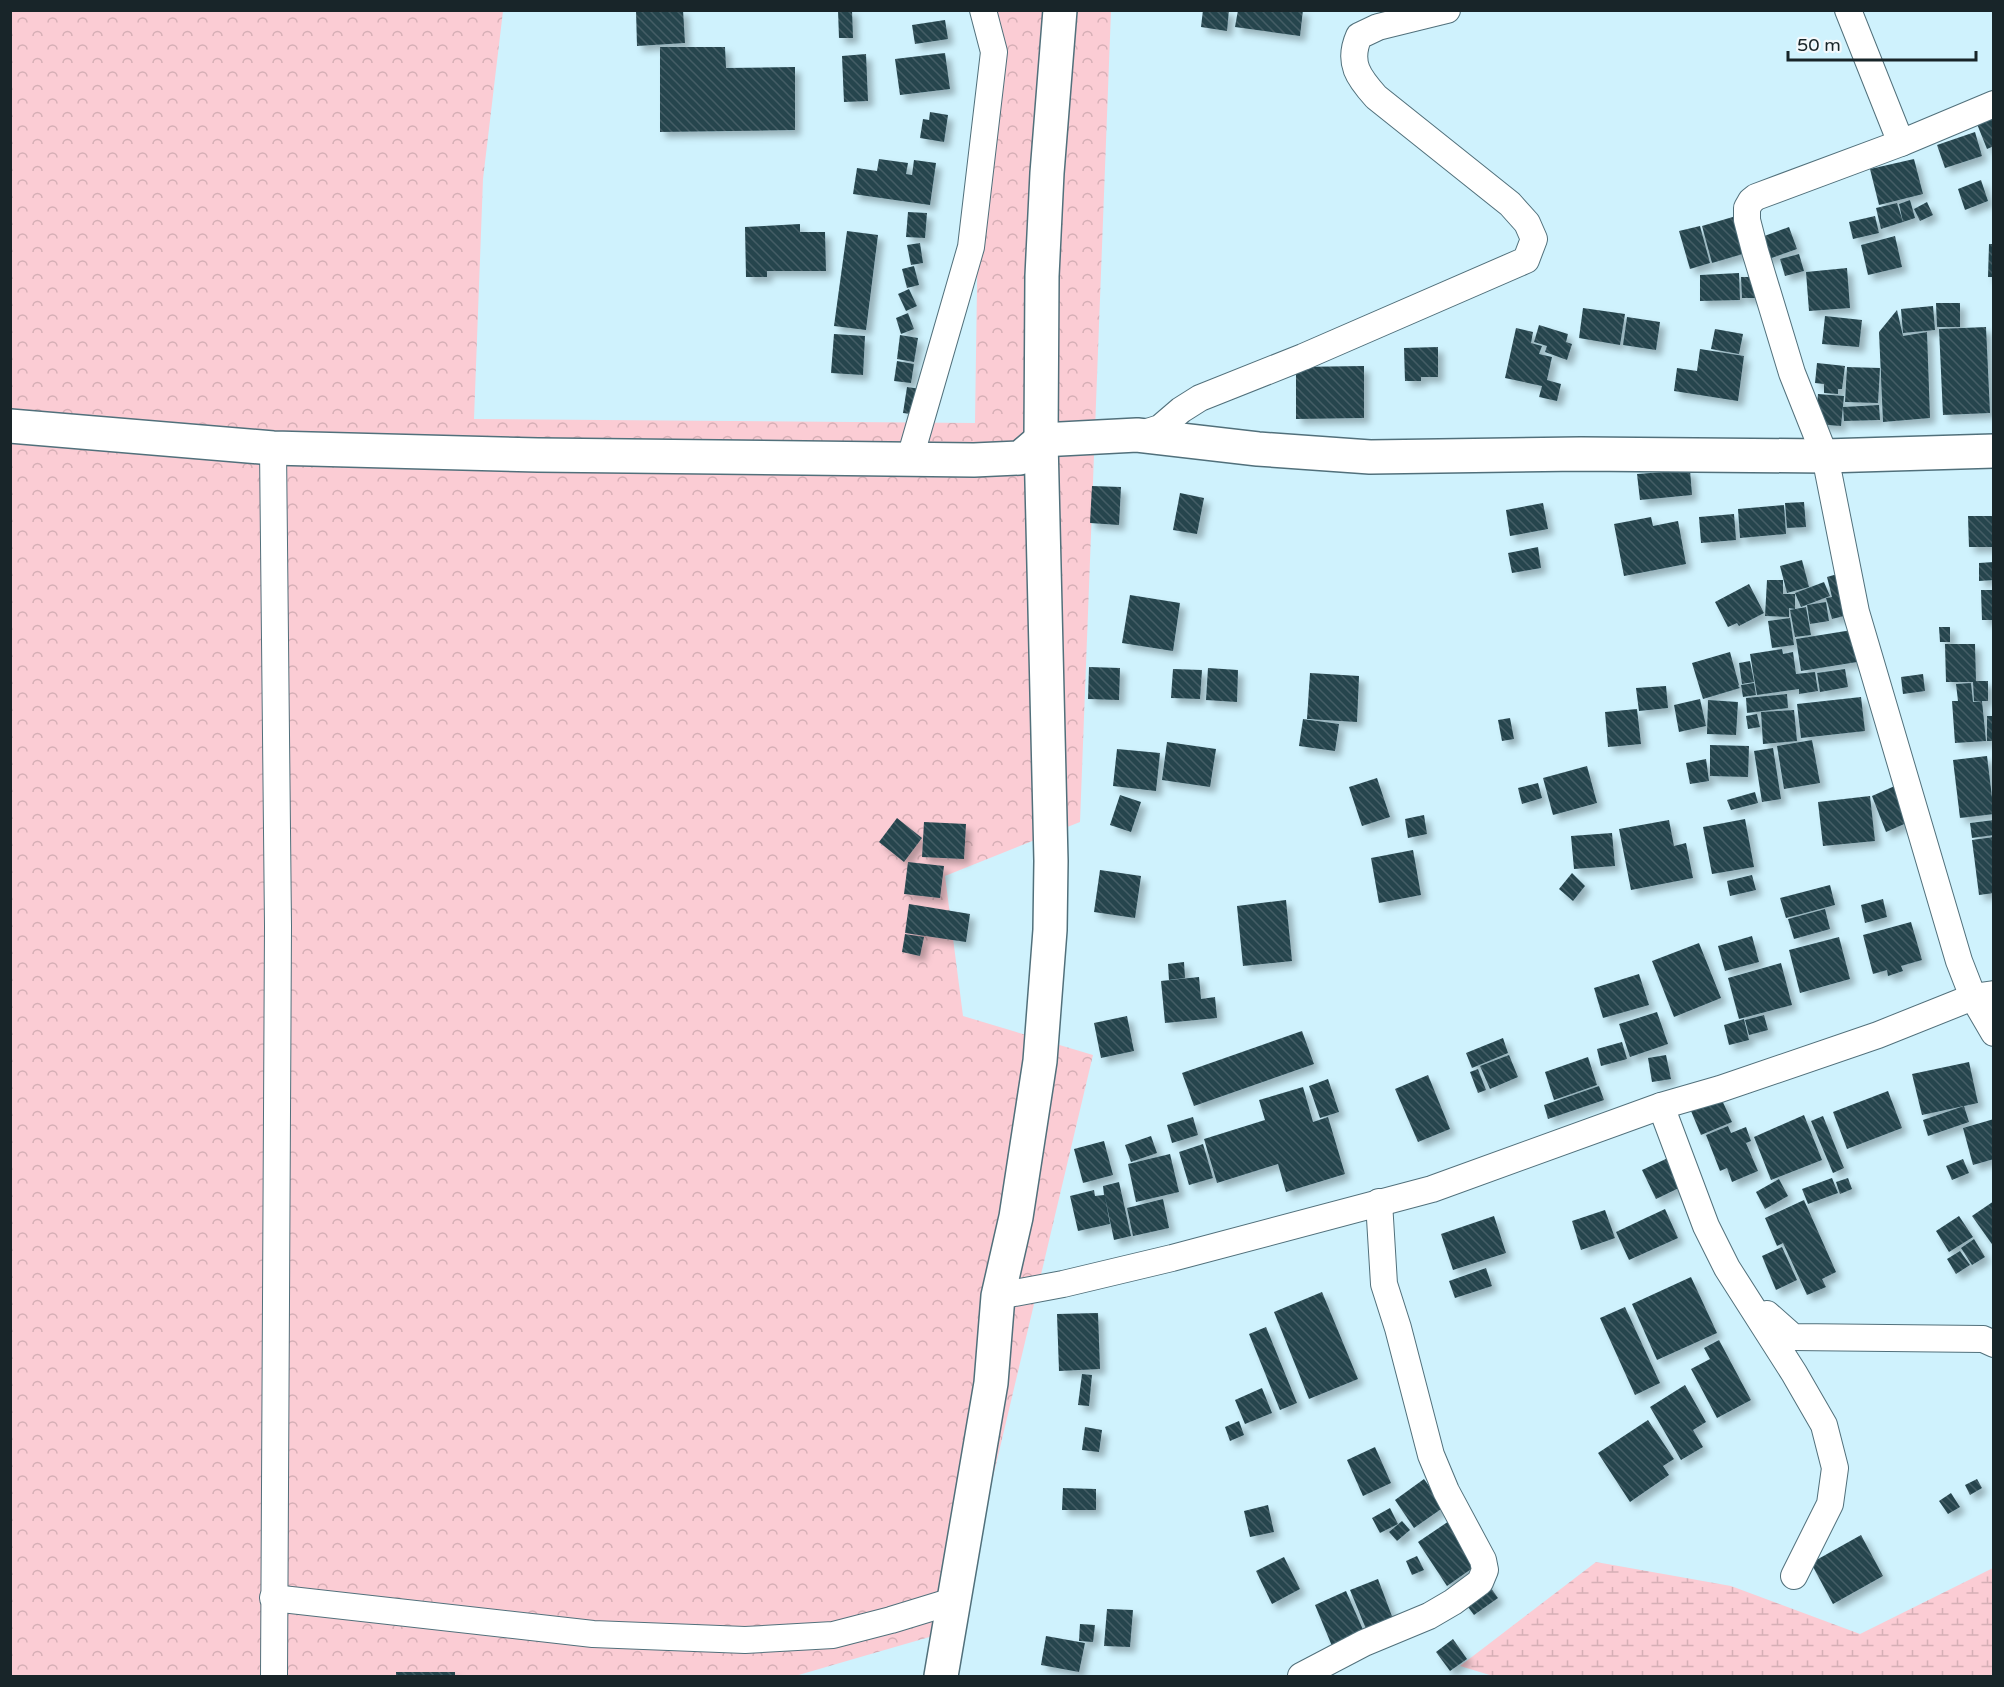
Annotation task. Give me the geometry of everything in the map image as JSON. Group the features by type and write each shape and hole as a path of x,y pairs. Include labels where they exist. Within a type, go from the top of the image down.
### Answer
{"main road":[{"path":"941,1677 990,1383 998,1296 1016,1217 1040,1061 1050,930 1051,861 1041,440 1042,276 1047,173 1060,10"},
{"path":"10,426 273,448 538,455 974,460 1020,458 1041,440 1137,435 1258,449 1371,457 1581,454 1826,456 1994,452"}],"street":[{"path":"910,458 971,247 994,52 983,10"},
{"path":"1137,435 1160,428 1200,398 1303,357 1526,260 1534,239 1527,223 1510,204 1384,104 1359,78 1354,47 1359,36 1378,27 1447,10"},
{"path":"1848,10 1901,143"},
{"path":"1994,104 1901,143 1756,197 1747,208 1747,220 1755,251 1792,373 1826,456 1856,612 1959,961 1983,996 1994,1033"},
{"path":"273,448 278,926 274,1677"},
{"path":"998,1296 1122,1270 1432,1189 1661,1106 1720,1089 1983,996"},
{"path":"1661,1106 1706,1226 1727,1268 1794,1373 1824,1425 1835,1468 1830,1504 1815,1538 1794,1575"},
{"path":"1301,1677 1364,1643 1429,1616 1480,1582 1485,1570 1483,1560 1446,1491 1431,1455 1398,1328 1384,1284 1379,1202"},
{"path":"1744,1294 1793,1337 1983,1339 1994,1344"},
{"path":"273,1598 593,1634 745,1640 833,1635 953,1601"}],"green space":[{"path":"11,11 503,11 483,179 474,419 975,423 981,11 1111,11 1080,822 945,876 963,1016 1093,1055 957,1629 795,1676 11,1676"},
{"path":"1596,1562 1731,1586 1860,1634 1993,1568 1993,1676 1493,1676 1460,1666"}],"building":[{"path":"636,10 683,10 685,43 637,46"},
{"path":"838,10 852,10 853,38 839,38"},
{"path":"1203,10 1229,10 1227,31 1201,27"},
{"path":"1238,10 1303,10 1300,36 1235,27"},
{"path":"945,20 948,39 915,44 912,25"},
{"path":"660,47 725,47 726,68 795,67 795,130 660,132"},
{"path":"945,53 950,89 900,95 895,59"},
{"path":"866,54 868,101 844,102 842,56"},
{"path":"930,112 948,115 944,142 920,138 923,119 929,120"},
{"path":"1994,117 1994,146 1987,149 1977,124"},
{"path":"1975,132 1982,156 1945,168 1937,145"},
{"path":"879,159 908,163 906,174 912,175 914,160 936,163 930,205 853,194 857,168 877,171"},
{"path":"1914,159 1923,194 1879,205 1870,169"},
{"path":"1981,180 1988,201 1965,210 1958,189"},
{"path":"1910,200 1915,218 1903,222 1899,204"},
{"path":"1927,202 1933,215 1920,221 1914,209"},
{"path":"1897,203 1903,222 1881,229 1876,208"},
{"path":"908,212 927,213 925,238 906,237"},
{"path":"1743,214 1753,251 1712,263 1702,226"},
{"path":"1875,216 1879,233 1853,239 1849,222"},
{"path":"800,224 800,232 825,232 826,271 767,271 767,277 746,277 745,227"},
{"path":"1700,226 1710,263 1690,269 1679,231"},
{"path":"1789,227 1797,249 1763,261 1756,239"},
{"path":"847,231 878,235 866,330 834,326"},
{"path":"1895,236 1902,267 1868,275 1861,245"},
{"path":"920,243 923,263 911,265 907,245"},
{"path":"1989,244 1994,244 1994,277 1988,277"},
{"path":"1799,254 1804,271 1785,276 1780,259"},
{"path":"914,266 919,285 907,288 902,269"},
{"path":"1847,268 1850,308 1809,311 1806,272"},
{"path":"1739,273 1740,300 1700,301 1700,275"},
{"path":"1741,277 1762,277 1763,298 1742,298"},
{"path":"909,289 917,306 906,311 898,294"},
{"path":"1936,303 1960,303 1960,327 1937,327"},
{"path":"1933,306 1935,330 1903,333 1901,309"},
{"path":"1583,308 1625,314 1620,345 1579,338"},
{"path":"1897,310 1903,336 1927,332 1930,418 1883,422 1879,332"},
{"path":"908,313 914,329 901,334 896,318"},
{"path":"1825,316 1862,320 1859,347 1822,344"},
{"path":"1627,317 1660,322 1656,350 1623,345"},
{"path":"1539,325 1568,334 1566,342 1572,344 1567,360 1545,352 1547,346 1534,342"},
{"path":"1986,327 1990,413 1943,415 1939,329"},
{"path":"1516,328 1533,332 1531,343 1542,346 1539,354 1552,357 1547,380 1561,384 1557,401 1539,397 1542,386 1505,378"},
{"path":"1715,329 1743,334 1739,354 1711,349"},
{"path":"834,334 865,336 863,375 831,373"},
{"path":"900,335 918,338 914,362 897,359"},
{"path":"1438,347 1438,377 1421,377 1421,381 1405,381 1404,348"},
{"path":"1700,349 1744,356 1738,401 1674,391 1677,368 1697,371"},
{"path":"897,361 914,364 911,383 894,381"},
{"path":"1817,363 1845,366 1842,389 1838,389 1838,394 1824,393 1824,384 1815,383"},
{"path":"1364,366 1364,418 1296,419 1296,367"},
{"path":"1847,367 1880,368 1878,403 1845,402"},
{"path":"907,387 921,389 918,415 903,413"},
{"path":"1818,394 1844,396 1841,426 1815,424"},
{"path":"1879,405 1880,420 1844,421 1843,407"},
{"path":"1690,470 1692,495 1640,500 1637,474"},
{"path":"1092,486 1121,487 1119,525 1090,523"},
{"path":"1180,493 1204,498 1197,534 1173,530"},
{"path":"1804,502 1806,527 1787,528 1785,503"},
{"path":"1543,503 1548,529 1510,536 1506,510"},
{"path":"1784,505 1786,534 1740,538 1738,509"},
{"path":"1734,514 1736,540 1701,543 1699,517"},
{"path":"1968,516 1994,516 1994,547 1969,547"},
{"path":"1651,517 1653,526 1678,521 1686,564 1624,576 1614,524"},
{"path":"1538,547 1541,568 1512,573 1508,553"},
{"path":"1802,560 1809,587 1787,593 1780,566"},
{"path":"1994,562 1994,580 1979,581 1979,563"},
{"path":"1841,573 1852,614 1832,619 1826,598 1832,597 1827,577"},
{"path":"1767,580 1783,580 1783,594 1795,594 1795,609 1789,608 1789,617 1765,616"},
{"path":"1824,582 1830,596 1801,607 1795,593"},
{"path":"1749,584 1764,613 1739,626 1737,623 1728,627 1715,602"},
{"path":"1981,590 1994,590 1994,620 1982,620"},
{"path":"1130,595 1180,603 1173,651 1122,643"},
{"path":"1826,602 1829,621 1810,624 1807,605"},
{"path":"1806,607 1811,635 1795,637 1790,610"},
{"path":"1790,618 1794,645 1772,648 1768,621"},
{"path":"1939,627 1950,627 1950,642 1940,642"},
{"path":"1852,630 1857,662 1801,671 1796,639"},
{"path":"1945,644 1975,644 1976,681 1988,681 1988,701 1974,701 1973,682 1946,682"},
{"path":"1782,649 1783,654 1793,652 1796,674 1815,672 1818,691 1799,694 1799,689 1757,695 1750,654"},
{"path":"1730,652 1740,688 1703,699 1692,663"},
{"path":"1750,661 1754,682 1742,684 1739,663"},
{"path":"1089,667 1120,668 1119,700 1088,699"},
{"path":"1208,668 1238,670 1237,702 1206,700"},
{"path":"1173,669 1202,670 1200,699 1171,698"},
{"path":"1845,669 1848,687 1820,692 1817,673"},
{"path":"1310,673 1359,676 1357,722 1307,719"},
{"path":"1923,674 1925,691 1903,694 1901,677"},
{"path":"1754,683 1756,695 1743,697 1741,685"},
{"path":"1971,683 1973,702 1982,701 1986,741 1955,743 1952,701 1958,701 1956,684"},
{"path":"1666,686 1668,708 1639,711 1636,688"},
{"path":"1787,694 1788,708 1747,713 1746,698"},
{"path":"1861,697 1865,731 1801,738 1797,704"},
{"path":"1700,699 1706,726 1679,732 1674,705"},
{"path":"1708,700 1738,702 1736,735 1707,734"},
{"path":"1637,709 1641,744 1608,747 1605,712"},
{"path":"1794,710 1797,741 1763,744 1761,712"},
{"path":"1757,714 1760,727 1748,729 1746,716"},
{"path":"1987,716 1994,716 1994,741 1987,741"},
{"path":"1510,718 1514,739 1502,741 1498,720"},
{"path":"1303,719 1339,724 1335,751 1299,746"},
{"path":"1812,740 1820,783 1784,789 1777,746"},
{"path":"1167,742 1216,749 1210,787 1162,780"},
{"path":"1710,745 1749,746 1748,777 1710,776"},
{"path":"1773,748 1781,799 1762,802 1754,751"},
{"path":"1117,749 1160,753 1156,791 1113,786"},
{"path":"1987,756 1994,814 1960,818 1953,760"},
{"path":"1706,759 1709,781 1690,784 1686,763"},
{"path":"1587,766 1597,803 1553,815 1543,778"},
{"path":"1377,778 1390,817 1362,826 1349,787"},
{"path":"1538,783 1542,798 1522,804 1518,788"},
{"path":"1897,785 1911,821 1886,832 1872,796"},
{"path":"1755,792 1758,803 1731,810 1727,800"},
{"path":"1120,795 1141,802 1131,832 1110,825"},
{"path":"1870,796 1875,841 1823,846 1818,802"},
{"path":"1424,815 1427,834 1408,838 1405,819"},
{"path":"897,818 922,838 904,862 879,842"},
{"path":"1745,819 1754,867 1712,874 1703,827"},
{"path":"1669,820 1674,846 1686,843 1693,878 1631,890 1619,829"},
{"path":"1994,820 1994,835 1972,838 1970,823"},
{"path":"924,822 966,824 964,859 922,857"},
{"path":"1612,833 1615,866 1574,869 1571,836"},
{"path":"1994,837 1994,893 1979,895 1972,840"},
{"path":"1413,850 1421,895 1379,903 1371,858"},
{"path":"908,862 944,866 940,898 904,894"},
{"path":"1100,870 1141,876 1135,918 1094,912"},
{"path":"1572,873 1585,886 1573,901 1559,889"},
{"path":"1752,875 1756,890 1730,896 1727,881"},
{"path":"1830,885 1835,905 1786,918 1780,898"},
{"path":"1883,899 1887,917 1865,923 1861,905"},
{"path":"1286,900 1292,961 1243,966 1237,906"},
{"path":"909,904 970,914 966,942 905,933"},
{"path":"1825,909 1830,929 1794,939 1788,919"},
{"path":"1911,922 1922,960 1901,966 1903,971 1888,976 1887,970 1873,974 1863,935"},
{"path":"905,934 924,937 920,956 902,952"},
{"path":"1752,936 1759,962 1725,971 1718,946"},
{"path":"1839,937 1850,979 1800,993 1789,950"},
{"path":"1699,943 1721,998 1674,1017 1652,961"},
{"path":"1184,962 1185,978 1169,980 1168,964"},
{"path":"1781,963 1792,1005 1739,1019 1728,978"},
{"path":"1639,974 1649,1005 1603,1018 1594,988"},
{"path":"1199,977 1201,999 1215,997 1217,1018 1165,1023 1161,981"},
{"path":"1657,1012 1668,1044 1630,1057 1619,1024"},
{"path":"1764,1015 1768,1030 1749,1035 1745,1020"},
{"path":"1127,1016 1134,1051 1101,1058 1094,1023"},
{"path":"1744,1019 1749,1040 1729,1045 1724,1025"},
{"path":"1302,1031 1314,1064 1194,1106 1182,1073"},
{"path":"1503,1038 1508,1053 1472,1068 1466,1053"},
{"path":"1622,1042 1627,1059 1601,1066 1597,1049"},
{"path":"1509,1055 1518,1077 1490,1089 1480,1066"},
{"path":"1666,1055 1671,1079 1652,1082 1648,1058"},
{"path":"1588,1057 1597,1085 1554,1100 1545,1072"},
{"path":"1969,1062 1978,1103 1922,1115 1912,1074"},
{"path":"1478,1069 1486,1090 1478,1093 1470,1072"},
{"path":"1428,1075 1450,1129 1418,1142 1395,1089"},
{"path":"1328,1079 1339,1112 1320,1118 1309,1086"},
{"path":"1599,1086 1604,1100 1548,1119 1544,1105"},
{"path":"1303,1087 1313,1122 1328,1117 1345,1174 1286,1192 1278,1164 1217,1183 1204,1139 1265,1120 1259,1100"},
{"path":"1888,1091 1902,1128 1847,1149 1833,1112"},
{"path":"1721,1098 1732,1122 1701,1135 1691,1111"},
{"path":"1964,1106 1969,1122 1928,1136 1923,1120"},
{"path":"1804,1115 1822,1160 1771,1180 1754,1137"},
{"path":"1823,1116 1844,1168 1833,1173 1811,1121"},
{"path":"1193,1117 1198,1135 1172,1143 1167,1125"},
{"path":"1994,1119 1994,1159 1973,1165 1963,1128"},
{"path":"1728,1126 1731,1133 1746,1127 1751,1141 1746,1143 1758,1171 1732,1182 1727,1168 1720,1171 1706,1135"},
{"path":"1151,1136 1157,1153 1131,1162 1125,1145"},
{"path":"1104,1141 1113,1175 1083,1183 1074,1149"},
{"path":"1203,1144 1213,1178 1189,1185 1179,1152"},
{"path":"1170,1154 1179,1192 1136,1202 1128,1164"},
{"path":"1668,1158 1681,1187 1656,1199 1642,1170"},
{"path":"1963,1159 1969,1173 1952,1180 1946,1166"},
{"path":"1832,1178 1838,1193 1808,1204 1802,1189"},
{"path":"1848,1178 1852,1189 1840,1194 1836,1182"},
{"path":"1779,1179 1788,1196 1765,1209 1756,1192"},
{"path":"1119,1182 1131,1236 1114,1240 1105,1197 1110,1224 1078,1231 1070,1196 1094,1190 1095,1196 1104,1195 1103,1186"},
{"path":"1163,1199 1169,1228 1133,1236 1127,1208"},
{"path":"1804,1200 1836,1272 1822,1279 1826,1287 1807,1295 1783,1243 1777,1246 1765,1218"},
{"path":"1994,1201 1994,1247 1972,1216"},
{"path":"1665,1209 1678,1238 1629,1260 1616,1232"},
{"path":"1605,1210 1615,1238 1581,1250 1572,1221"},
{"path":"1494,1216 1506,1253 1453,1270 1441,1234"},
{"path":"1959,1216 1973,1237 1949,1252 1936,1231"},
{"path":"1974,1239 1985,1257 1972,1265 1961,1248"},
{"path":"1782,1247 1797,1280 1776,1290 1762,1256"},
{"path":"1960,1251 1970,1265 1956,1274 1947,1259"},
{"path":"1486,1268 1492,1286 1455,1298 1449,1281"},
{"path":"1691,1277 1717,1333 1657,1360 1632,1304"},
{"path":"1322,1292 1358,1379 1309,1399 1274,1312"},
{"path":"1625,1307 1660,1383 1635,1395 1600,1318"},
{"path":"1098,1313 1100,1369 1059,1371 1057,1314"},
{"path":"1266,1327 1297,1403 1280,1410 1249,1334"},
{"path":"1719,1340 1751,1400 1717,1418 1691,1369 1710,1359 1704,1348"},
{"path":"1082,1374 1092,1375 1089,1406 1078,1405"},
{"path":"1685,1385 1706,1422 1693,1430 1703,1447 1681,1460 1650,1407"},
{"path":"1262,1388 1272,1413 1245,1424 1235,1400"},
{"path":"1648,1420 1674,1459 1663,1466 1669,1475 1630,1502 1598,1453"},
{"path":"1239,1421 1244,1435 1230,1441 1225,1427"},
{"path":"1085,1427 1102,1430 1099,1452 1082,1450"},
{"path":"1375,1447 1391,1483 1363,1496 1347,1460"},
{"path":"1424,1479 1444,1507 1414,1528 1395,1500"},
{"path":"1977,1479 1982,1488 1970,1495 1965,1485"},
{"path":"1063,1488 1096,1489 1096,1510 1062,1510"},
{"path":"1951,1493 1960,1507 1948,1514 1939,1501"},
{"path":"1268,1505 1274,1532 1250,1537 1244,1511"},
{"path":"1390,1508 1398,1524 1380,1533 1372,1518"},
{"path":"1455,1517 1484,1560 1447,1586 1418,1542"},
{"path":"1402,1521 1410,1530 1397,1541 1389,1532"},
{"path":"1861,1535 1883,1576 1833,1604 1811,1563"},
{"path":"1417,1556 1424,1570 1412,1575 1406,1561"},
{"path":"1284,1557 1300,1589 1272,1604 1256,1571"},
{"path":"1483,1577 1498,1598 1474,1615 1459,1595"},
{"path":"1378,1579 1393,1619 1366,1629 1350,1590"},
{"path":"1346,1591 1364,1632 1332,1646 1315,1605"},
{"path":"1107,1609 1133,1610 1130,1647 1104,1646"},
{"path":"1080,1624 1095,1625 1093,1642 1079,1641"},
{"path":"1046,1636 1085,1643 1079,1672 1041,1665"},
{"path":"1453,1639 1467,1659 1450,1671 1436,1652"},
{"path":"396,1672 455,1672 455,1676 396,1676"}]}
